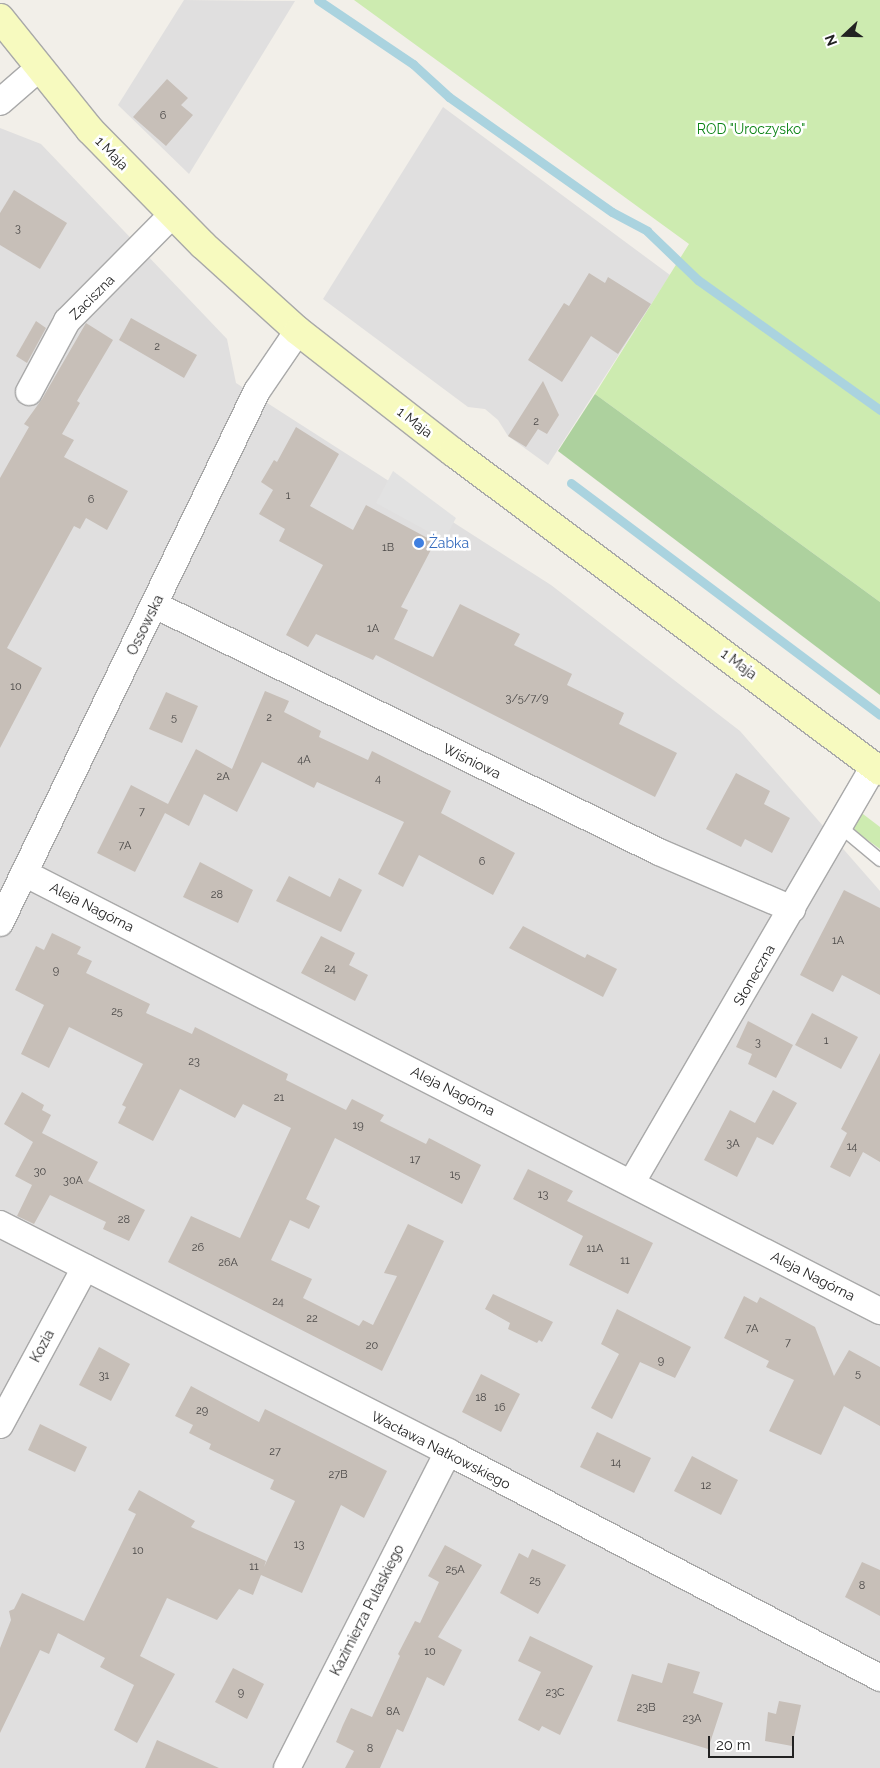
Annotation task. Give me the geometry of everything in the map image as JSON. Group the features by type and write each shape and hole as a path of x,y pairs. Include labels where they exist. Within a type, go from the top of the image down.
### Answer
{"main road":[{"name":"1 Maja","path":"0,18 38,69 90,130 172,215 298,330 453,452 877,768"}],"street":[{"path":"0,102 38,69"},
{"name":"Zaciszna","path":"30,392 67,320 172,215"},
{"name":"Ossowska","path":"0,923 14,877 155,604 257,391 298,330"},
{"name":"Wiśniowa","path":"155,604 659,852 792,909"},
{"name":"Słoneczna","path":"632,1182 792,909 837,824 877,768"},
{"name":"Aleja Nagórna","path":"14,877 632,1182 880,1311"},
{"name":"Wacława Nałkowskiego","path":"0,1224 448,1452 880,1678"},
{"name":"Kozia","path":"0,1425 85,1268"},
{"name":"Kazimierza Pułaskiego","path":"287,1768 448,1452"}],"lane":[{"path":"837,824 880,860"}],"shaded area":[{"path":"184,0 295,1 189,174 118,105"},
{"path":"443,107 670,275 548,465 508,436 498,420 485,409 468,407 323,299"},
{"path":"0,128 41,144 227,339 236,383 551,585 740,731 880,891 880,1768 0,1768"},
{"path":"393,471 456,518 444,540 376,503"}],"green space":[{"name":"ROD \"Uroczysko\"","path":"354,0 880,0 880,602 595,394 689,244"},
{"path":"595,394 880,602 880,695 558,451"},
{"path":"859,811 880,827 880,849 851,828"}],"building":[{"path":"167,79 188,98 181,105 193,115 166,146 133,117"},
{"path":"14,190 67,223 40,269 0,245 0,213"},
{"path":"589,273 605,283 608,277 651,304 618,354 591,336 562,382 528,360 564,303 569,306"},
{"path":"131,318 197,355 184,378 119,340"},
{"path":"36,321 46,328 27,363 16,356"},
{"path":"86,323 113,340 77,401 80,403 62,434 74,440 64,457 128,491 107,530 86,518 80,529 74,526 7,648 42,668 0,748 0,478 29,427 24,424 42,399"},
{"path":"543,381 559,415 547,434 538,429 526,447 508,436"},
{"path":"296,427 339,454 310,506 353,530 366,505 435,542 401,607 408,610 394,639 433,657 460,604 520,634 514,645 572,674 567,685 624,713 619,724 677,753 655,797 376,655 373,660 316,634 308,647 286,635 323,565 279,541 285,529 259,514 273,490 261,482 274,460 277,462"},
{"path":"265,691 289,701 284,712 321,731 319,737 368,760 372,751 451,791 441,813 515,853 493,895 419,855 403,887 378,874 404,822 317,782 314,788 262,762 237,812 204,794 189,826 165,813 135,872 97,853 131,785 168,804 196,749 232,769"},
{"path":"166,692 198,706 182,743 149,729"},
{"path":"736,773 770,791 764,804 790,818 772,853 745,839 741,847 706,829"},
{"path":"200,862 253,890 238,923 183,897"},
{"path":"289,876 330,897 339,878 362,890 341,932 276,901"},
{"path":"844,890 880,908 880,995 842,975 833,992 800,975"},
{"path":"523,926 585,958 587,954 617,969 603,997 509,948"},
{"path":"52,933 81,947 77,954 92,961 86,973 150,1004 146,1013 192,1034 195,1027 288,1074 286,1080 346,1110 352,1099 384,1115 380,1121 426,1144 429,1138 481,1165 462,1204 335,1138 306,1199 320,1206 309,1229 290,1220 271,1260 312,1279 303,1298 359,1326 363,1320 373,1325 397,1276 384,1273 408,1224 444,1241 382,1371 168,1262 191,1216 240,1238 291,1128 243,1104 235,1118 180,1089 153,1141 118,1123 126,1107 122,1105 143,1064 69,1027 49,1068 21,1054 44,1005 15,990 36,946 44,950"},
{"path":"321,936 355,953 349,965 368,975 355,1001 301,973"},
{"path":"812,1013 858,1037 841,1069 795,1045"},
{"path":"748,1021 793,1045 776,1078 748,1064 752,1054 736,1047"},
{"path":"880,1053 880,1162 863,1152 850,1177 830,1167 847,1133 841,1129"},
{"path":"773,1090 797,1103 773,1145 757,1137 737,1177 704,1160 730,1110 755,1123"},
{"path":"22,1092 44,1105 42,1110 51,1115 42,1133 98,1162 88,1181 145,1210 129,1241 103,1229 106,1222 50,1195 34,1224 17,1216 32,1185 15,1176 33,1142 4,1124"},
{"path":"528,1169 573,1191 567,1201 653,1243 628,1294 569,1265 583,1236 513,1199"},
{"path":"493,1294 553,1322 542,1342 539,1340 537,1343 508,1329 510,1323 485,1309"},
{"path":"744,1296 757,1303 760,1297 815,1327 834,1376 849,1350 880,1367 880,1426 844,1406 821,1455 769,1431 794,1380 766,1367 769,1361 724,1338"},
{"path":"617,1309 691,1347 675,1378 640,1362 612,1419 591,1408 619,1354 601,1344"},
{"path":"99,1347 130,1364 111,1401 79,1385"},
{"path":"481,1374 520,1394 501,1432 462,1412"},
{"path":"191,1386 259,1422 265,1409 387,1471 364,1518 341,1505 302,1593 261,1575 253,1595 239,1589 217,1620 167,1598 140,1656 175,1674 137,1743 114,1730 134,1685 100,1667 105,1658 58,1633 49,1654 40,1650 0,1733 0,1648 11,1620 9,1611 14,1609 22,1593 84,1621 136,1514 128,1510 139,1490 195,1521 191,1527 266,1561 264,1567 295,1501 270,1489 274,1480 209,1449 211,1444 189,1433 193,1425 175,1416"},
{"path":"40,1424 87,1447 75,1472 28,1450"},
{"path":"597,1432 651,1458 634,1493 580,1467"},
{"path":"692,1456 738,1480 721,1515 674,1491"},
{"path":"445,1545 482,1565 438,1637 462,1650 444,1686 427,1677 403,1732 397,1729 380,1768 345,1768 354,1751 336,1742 343,1725 351,1708 372,1717 400,1656 398,1654 415,1621 420,1623 439,1582 428,1576"},
{"path":"532,1549 566,1565 538,1614 500,1593 519,1553 528,1558"},
{"path":"862,1562 880,1570 880,1616 845,1597"},
{"path":"530,1636 593,1666 560,1735 542,1726 539,1731 518,1720 541,1672 518,1661"},
{"path":"668,1663 700,1672 693,1693 723,1703 708,1749 617,1721 632,1674 662,1683"},
{"path":"233,1668 264,1684 247,1719 215,1702"},
{"path":"779,1701 801,1705 792,1746 765,1741 768,1712 776,1714"},
{"path":"157,1740 219,1768 145,1768"}],"waterway":[{"path":"318,0 413,64 449,97 612,212 647,231 698,280 880,410"},
{"path":"571,483 880,715"}],"place":[{"name":"Żabka","path":"419,543"}]}
